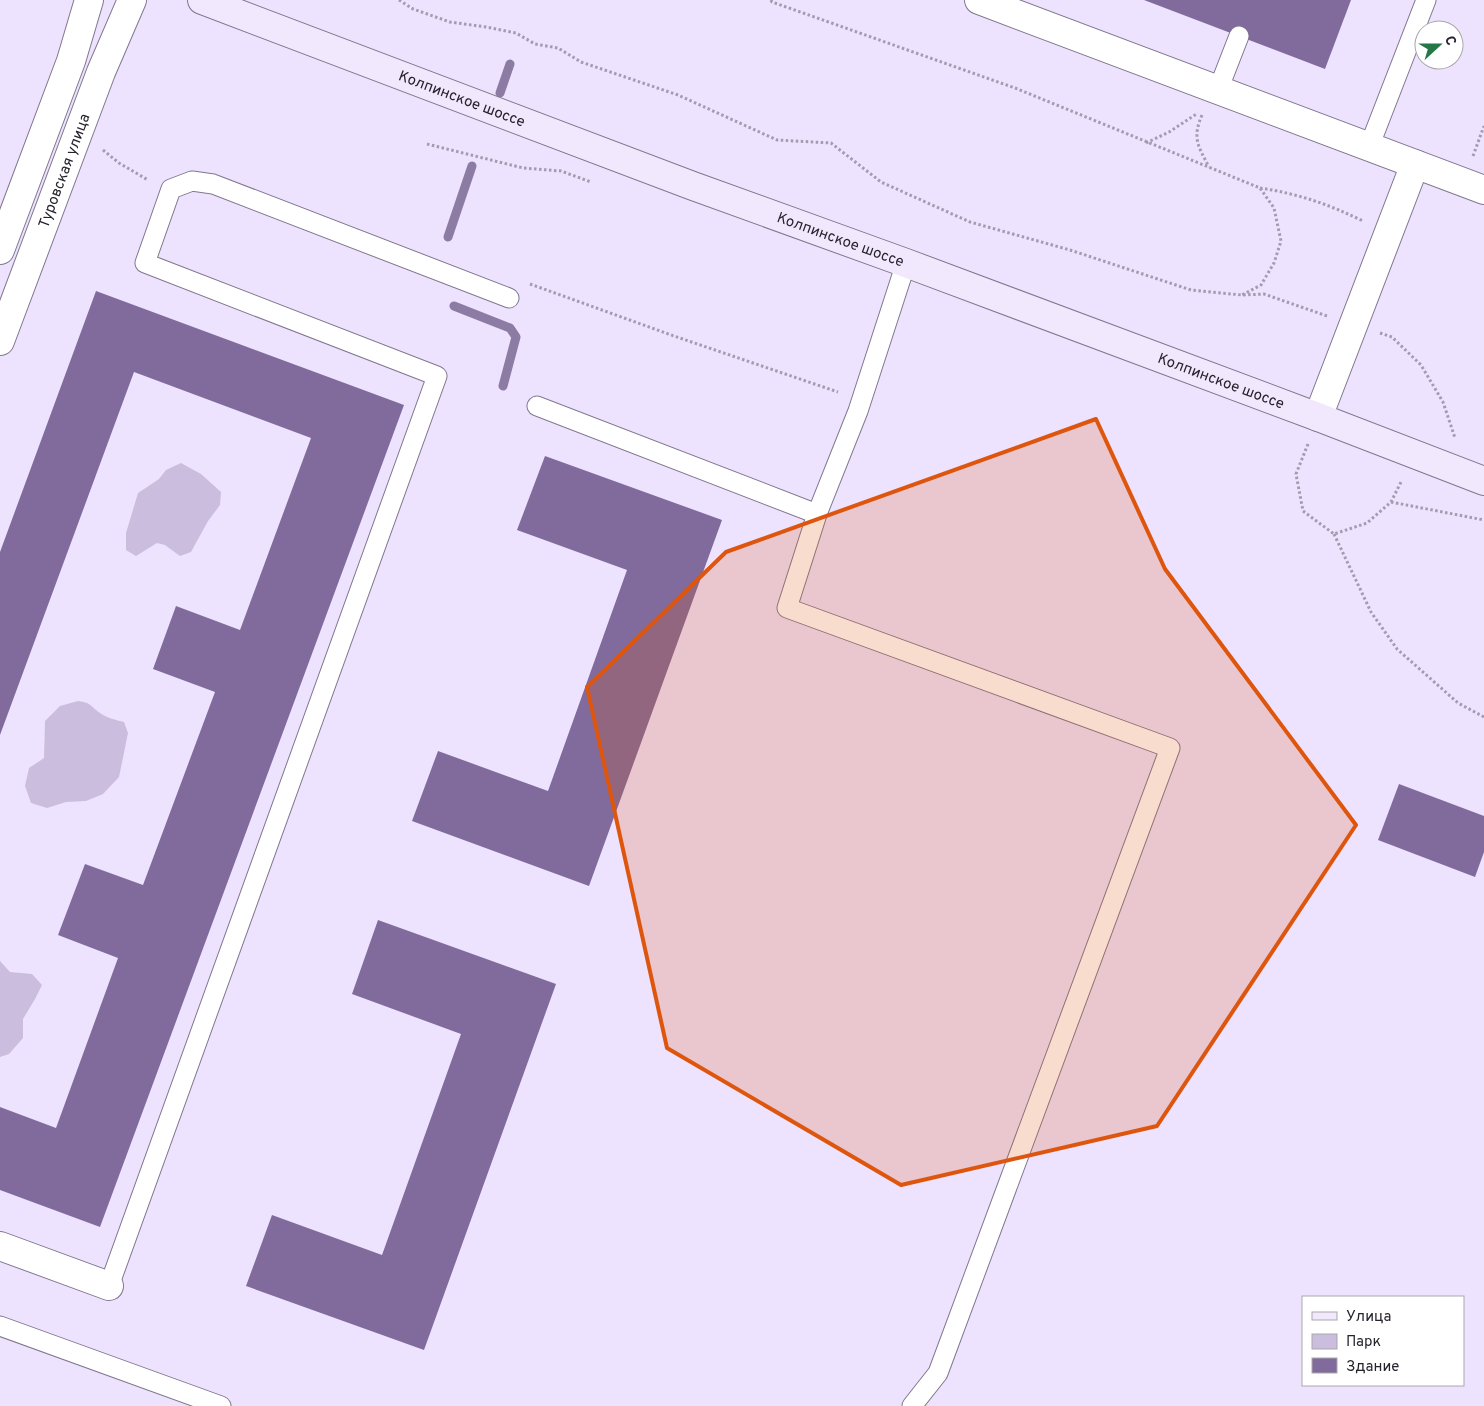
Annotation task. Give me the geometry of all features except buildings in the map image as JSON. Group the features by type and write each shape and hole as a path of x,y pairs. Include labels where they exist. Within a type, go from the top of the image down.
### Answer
{"main road":[{"name":"Колпинское шоссе","path":"202,0 693,186 906,263 1416,453 1483,480"}],"street":[{"name":"Туровская улица","path":"0,250 71,61 89,0"},
{"name":"Туровская улица","path":"0,341 101,72 132,0"},
{"path":"979,0 1484,190"},
{"path":"1318,417 1415,164"},
{"path":"0,1246 109,1286"}],"lane":[{"path":"1369,147 1426,0"},
{"path":"1218,90 1239,36"},
{"path":"109,1286 437,376 145,263 171,189 192,181 213,184 509,298"},
{"path":"906,263 862,401 817,514 787,608 1170,748 938,1373 912,1406"},
{"path":"537,406 817,514"},
{"path":"0,1326 221,1406"}],"path":[{"path":"399,0 413,9 450,22 486,26 516,33 535,44 558,48 581,62 678,95 777,140 831,144 881,182 970,222 1070,250 1190,290 1242,295 1264,294 1392,337 1421,365 1443,402 1456,440"},
{"path":"771,0 772,2 1015,88 1260,188 1290,192 1314,200 1388,234"},
{"path":"1146,142 1169,132 1205,109 1196,128 1198,148 1209,168"},
{"path":"1471,162 1484,126"},
{"path":"427,144 523,168 561,171 598,184"},
{"path":"100,148 140,176 171,189"},
{"path":"1242,295 1261,285 1274,263 1280,241 1274,208 1260,188"},
{"path":"524,281 674,336 862,401"},
{"path":"1318,417 1296,474 1303,511 1334,534 1372,612 1397,649 1458,703 1484,717"},
{"path":"1334,534 1367,523 1391,502 1416,453"},
{"path":"1391,502 1484,520"}],"highlighted area":[{"path":"1096,419 1165,569 1356,825 1157,1126 901,1185 667,1048 587,687 726,552"}],"green space":[{"path":"181,463 201,474 221,492 220,505 208,521 191,552 180,556 165,545 157,543 136,556 126,550 126,533 138,493 159,479 166,470"},
{"path":"78,701 88,704 112,719 124,722 128,733 119,777 103,794 86,801 66,802 47,808 31,803 25,786 29,768 44,758 45,721 60,706"},
{"path":"0,961 10,972 32,974 42,985 23,1019 23,1038 9,1054 0,1057"}],"waterway":[{"path":"500,93 510,64"},
{"path":"448,237 472,166"},
{"path":"454,306 510,328 516,337 503,386"}]}
